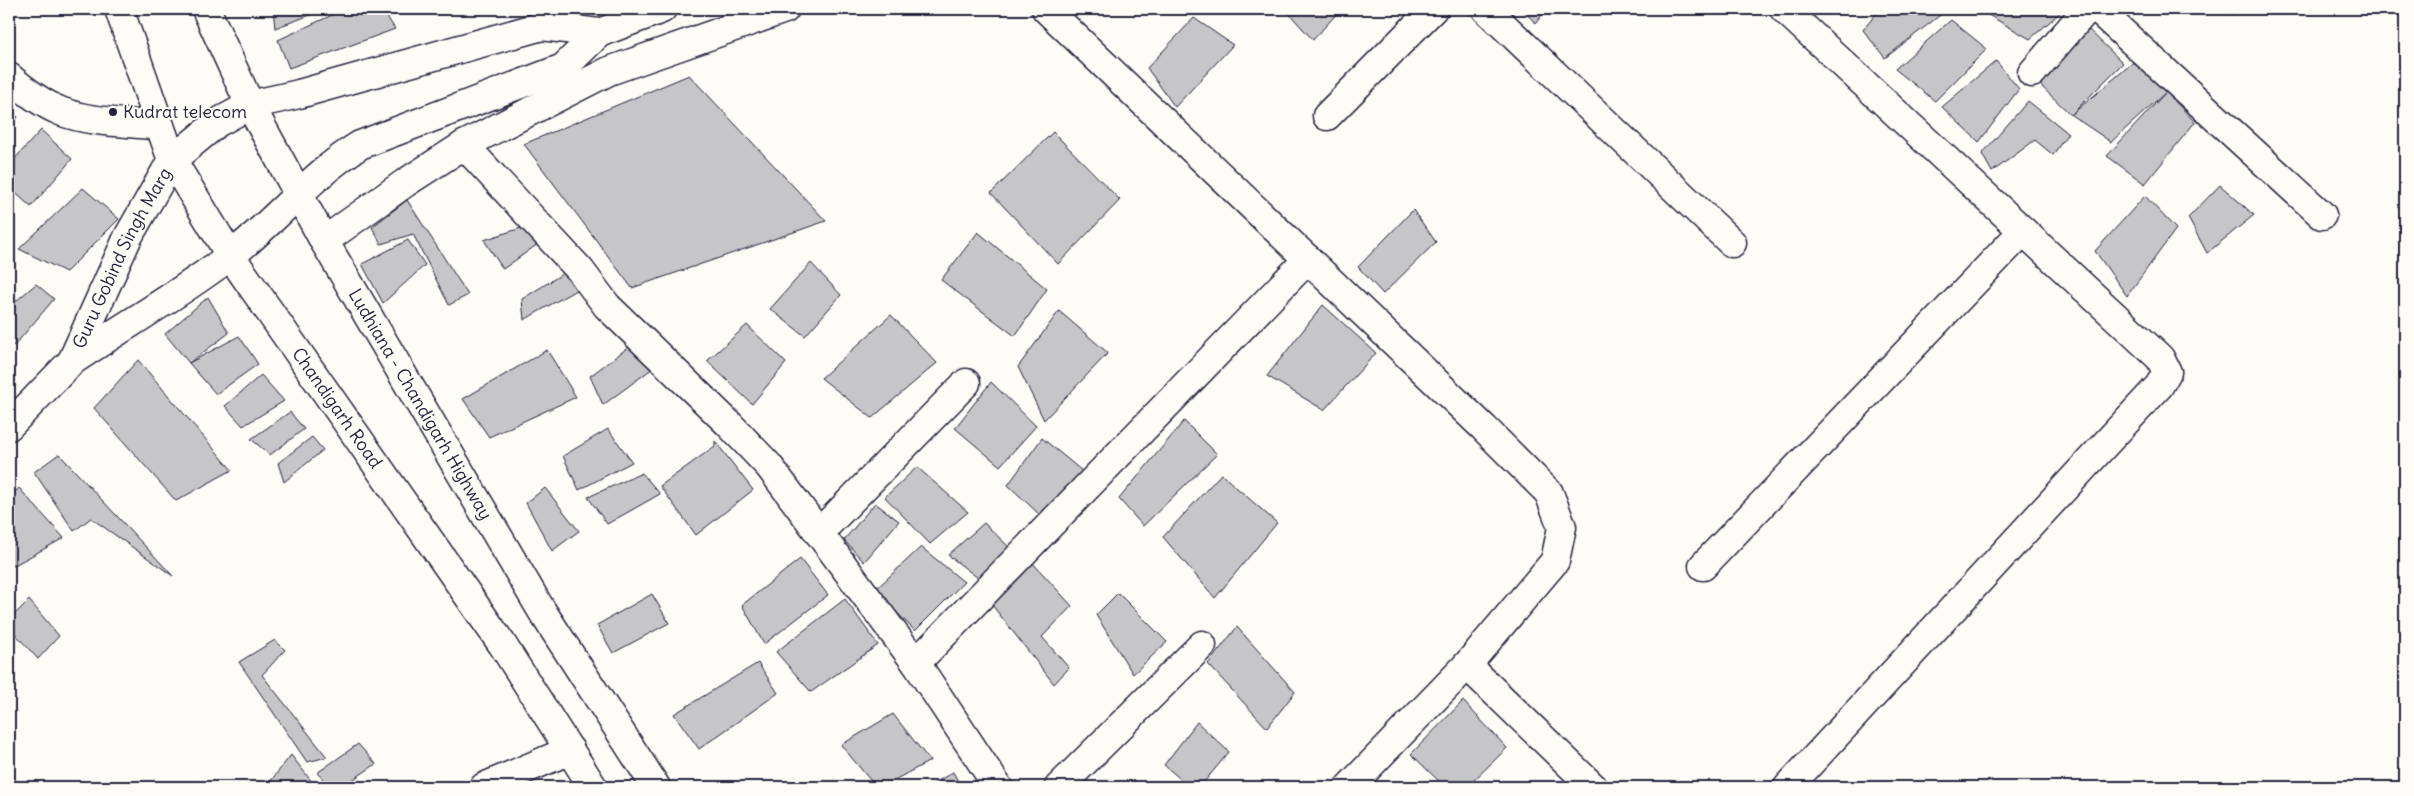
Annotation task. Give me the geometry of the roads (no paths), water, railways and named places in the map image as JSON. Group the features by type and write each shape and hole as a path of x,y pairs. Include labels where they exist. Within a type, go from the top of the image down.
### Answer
{"street":[{"name":"Chandigarh Road","path":"119,9 172,160 230,255 502,644 593,787"},
{"name":"Ludhiana - Chandigarh Highway","path":"206,9 250,105 324,241 542,610 656,787"},
{"path":"72,361 230,255 339,158 360,146 563,68 599,33 662,9"},
{"path":"324,241 404,183 464,145 609,71 784,9"},
{"path":"1046,9 1484,428 1549,493 1562,527 1555,561 1467,665 1349,787"},
{"path":"1327,116 1434,9"},
{"path":"1486,9 1732,243"},
{"path":"1784,9 2160,358 2167,372 2159,386 2146,401 1788,787"},
{"path":"2032,72 2087,9"},
{"path":"2097,9 2322,215"},
{"name":"Guru Gobind Singh Marg","path":"9,426 72,361 128,237 172,160 217,123 250,105 332,85 542,26 599,33"},
{"path":"9,77 29,93 60,111 90,119 159,126"},
{"path":"464,145 580,270 606,306 728,423 769,466 916,663 998,787"},
{"path":"1703,566 2023,231"},
{"path":"916,663 1308,260"},
{"path":"819,533 966,382"},
{"path":"1059,787 1202,645"},
{"path":"1467,665 1593,787"},
{"path":"484,787 570,750"}],"place":[{"name":"Kudrat telecom","path":"113,112"}]}
